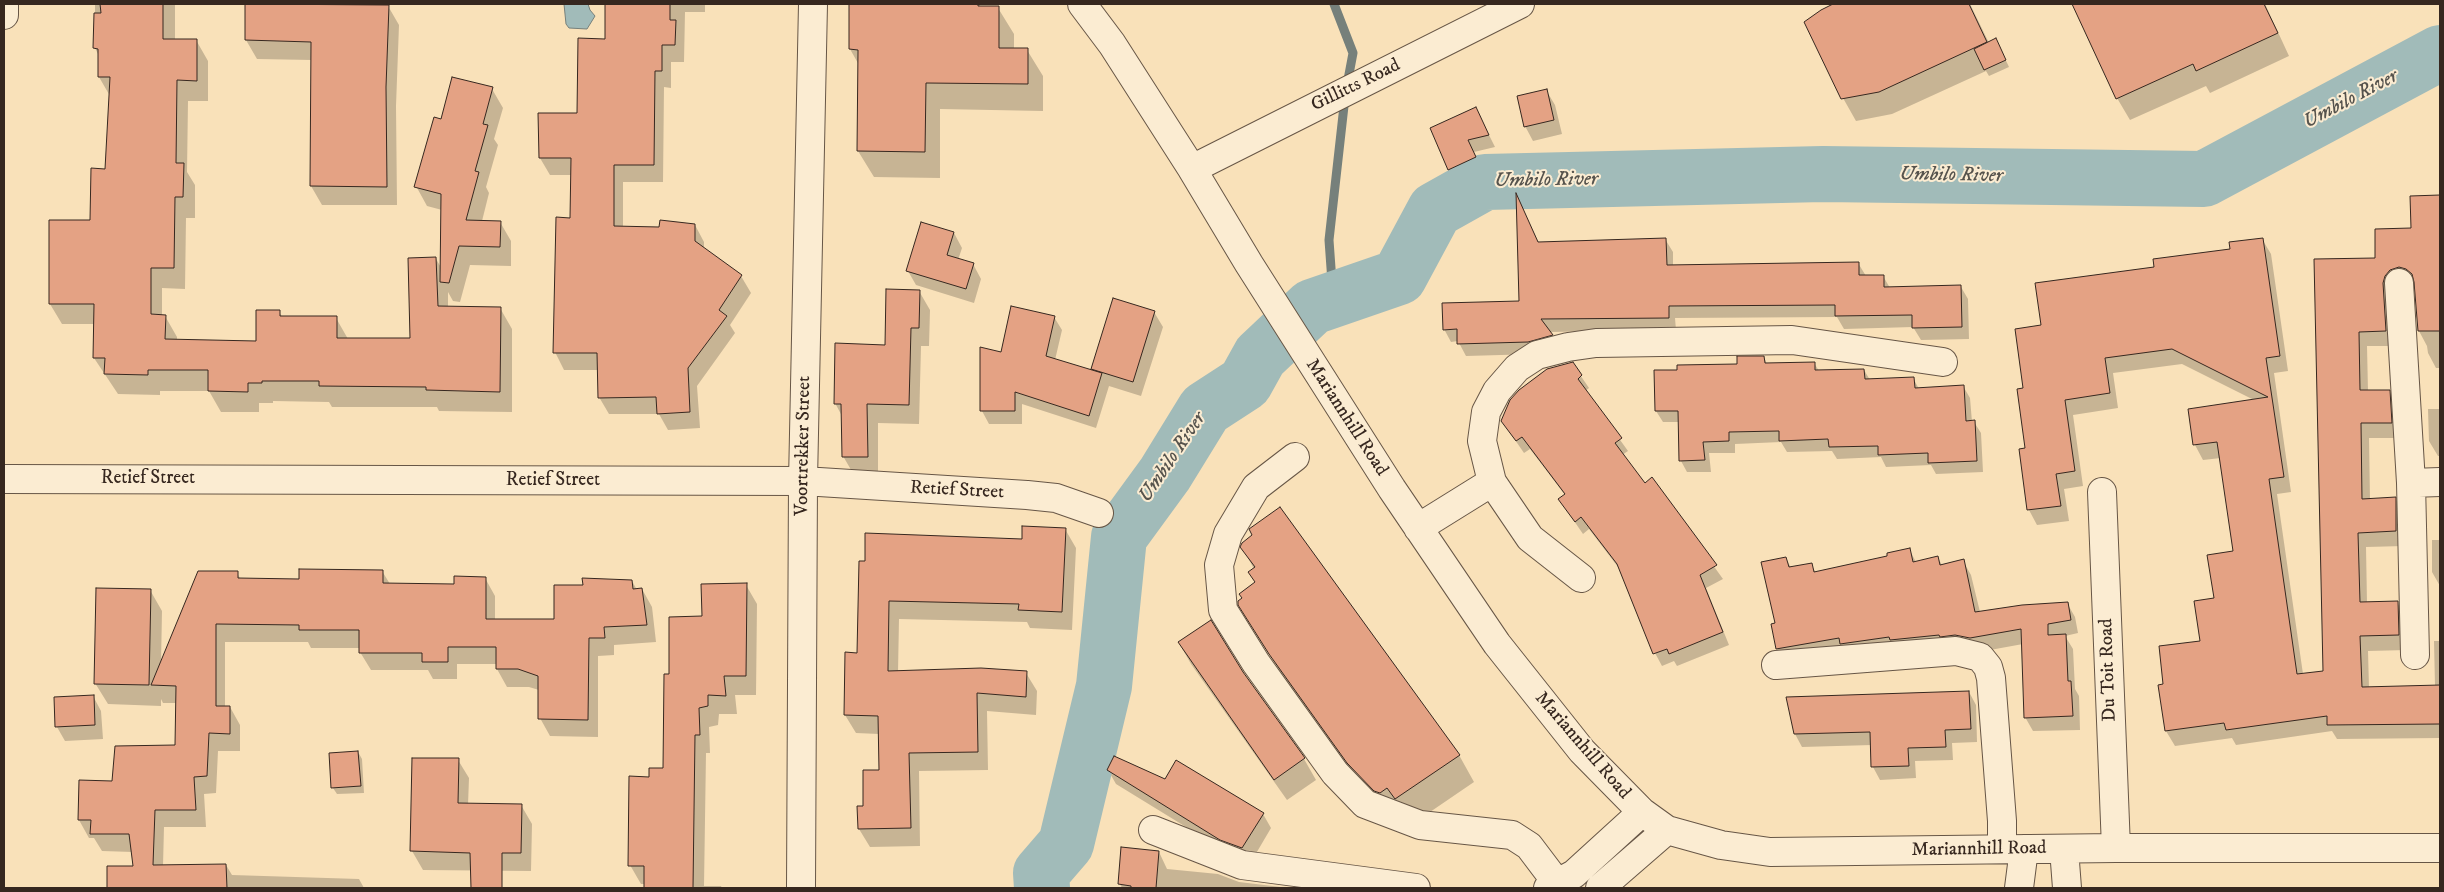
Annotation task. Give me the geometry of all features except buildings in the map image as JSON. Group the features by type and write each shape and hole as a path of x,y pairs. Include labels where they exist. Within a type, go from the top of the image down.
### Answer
{"street":[{"path":"4,4 4,15"},
{"name":"Voortrekker Street","path":"801,888 803,482 813,4"},
{"name":"Mariannhill Road","path":"1082,4 1112,44 1192,169 1318,375 1418,528 1497,644 1582,751 1642,812 1667,830 1721,845 1770,852 2064,848 2440,848"},
{"name":"Gillitts Road","path":"1192,169 1520,4"},
{"path":"2399,283 2411,483 2416,655"},
{"path":"1581,578 1530,538 1492,482 1482,440 1486,412 1497,391 1517,368 1537,355 1568,346 1596,343 1792,340 1943,362"},
{"path":"1296,457 1256,487 1228,534 1219,565 1223,610 1256,663 1335,773 1365,804 1420,825 1512,836 1529,846 1552,886 1574,874 1642,812"},
{"name":"Retief Street","path":"4,479 803,482 1056,498 1099,513"},
{"path":"1418,528 1492,482"},
{"path":"2411,483 2440,482"},
{"name":"Du Toit Road","path":"2102,492 2116,848"},
{"path":"1776,665 1956,651 1980,657 1988,666 1991,678 2002,821 2013,849 2019,888"},
{"path":"1153,830 1242,864 1409,887"},
{"path":"1600,888 1667,830"},
{"path":"2064,848 2067,888"}],"water":[{"path":"564,4 588,4 595,16 587,29 569,28 566,24"}],"waterway":[{"path":"1334,4 1353,53 1347,85"},
{"name":"Umbilo River","path":"1042,888 1041,873 1066,844 1104,686 1119,537 1165,474 1205,409 1245,383 1260,356 1312,307 1399,277 1435,210 1485,182 1823,174 2204,179 2440,53"},
{"path":"1312,307 1332,282 1329,240 1345,97"}]}
